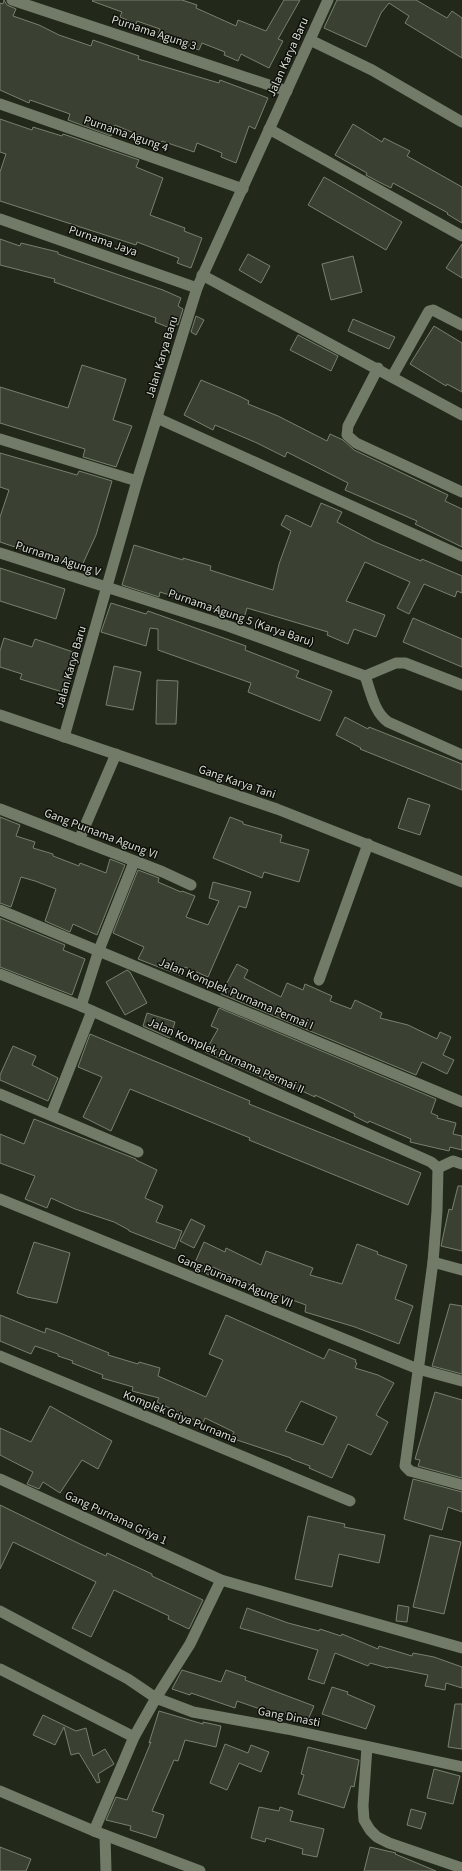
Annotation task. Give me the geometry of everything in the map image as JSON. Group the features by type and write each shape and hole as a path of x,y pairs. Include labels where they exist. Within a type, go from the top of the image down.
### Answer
{"street":[{"name":"Purnama Agung 3","path":"12,0 287,91"},
{"name":"Jalan Karya Baru","path":"64,736 137,481 197,288 328,0"},
{"path":"310,40 372,70 462,122"},
{"name":"Purnama Agung 4","path":"0,104 243,189"},
{"path":"269,129 462,236"},
{"name":"Purnama Jaya","path":"0,219 197,288"},
{"path":"202,275 378,368 462,415"},
{"path":"392,376 429,311 433,310 462,325"},
{"path":"378,368 348,426 347,435 356,443 462,492"},
{"path":"157,418 462,556"},
{"path":"0,439 137,481"},
{"name":"Purnama Agung V","path":"0,553 107,588"},
{"name":"Purnama Agung 5 (Karya Baru)","path":"107,588 228,626 365,676"},
{"path":"462,686 405,663 396,663 365,676 376,707 382,718 462,755"},
{"name":"Gang Karya Tani","path":"0,715 278,809 462,882"},
{"path":"79,840 116,754"},
{"name":"Gang Purnama Agung VI","path":"0,810 191,885"},
{"path":"319,980 368,844"},
{"path":"81,1006 99,950 134,862"},
{"name":"Jalan Komplek Purnama Permai I","path":"0,910 462,1102"},
{"name":"Jalan Komplek Purnama Permai II","path":"0,974 81,1006 431,1162 438,1168"},
{"path":"51,1116 92,1012"},
{"path":"0,1094 138,1152"},
{"path":"462,1164 453,1162 438,1168 437,1211 433,1262 406,1466 410,1471 462,1485"},
{"name":"Gang Purnama Agung VII","path":"0,1199 418,1370 462,1381"},
{"path":"433,1262 462,1270"},
{"name":"Komplek Griya Purnama","path":"0,1356 350,1501"},
{"name":"Gang Purnama Griya 1","path":"0,1479 221,1580 462,1648"},
{"path":"106,1871 100,1833 134,1738 156,1698 190,1644 221,1580"},
{"name":"Gang Dinasti","path":"0,1611 128,1679 156,1698 193,1712 287,1729 462,1767"},
{"path":"0,1669 134,1738"},
{"path":"367,1747 363,1806 364,1820 370,1830 389,1843 462,1868"},
{"path":"0,1791 73,1824 200,1871"}],"building":[{"path":"4,0 7,5 16,9 13,16 39,25 59,35 91,46 93,40 139,56 138,59 219,83 220,80 268,98 255,129 249,126 236,163 221,157 222,153 197,143 194,152 162,141 160,144 115,125 111,136 68,120 70,114 30,100 29,103 0,90 0,3 3,4"},
{"path":"182,0 197,5 196,8 236,26 238,20 266,31 284,0 300,0 278,39 283,41 269,68 241,54 238,61 224,55 225,52 202,43 199,50 169,39 169,41 157,38 160,29 137,21 136,24 120,17 122,12 92,1"},
{"path":"337,0 416,0 447,18 452,11 462,18 462,58 405,23 409,16 389,3 381,13 366,47 324,28"},
{"path":"0,119 32,130 33,127 62,136 63,134 139,160 136,167 163,178 150,215 185,228 184,231 202,238 191,268 177,263 179,258 137,242 136,245 0,201 0,172 6,154 0,152"},
{"path":"353,124 382,142 384,138 410,151 407,156 462,187 462,223 447,214 448,213 393,183 391,188 377,181 366,175 367,173 335,155"},
{"path":"324,177 402,222 386,250 308,205"},
{"path":"0,239 20,246 21,243 58,252 58,254 163,290 181,298 178,306 183,309 178,325 172,322 170,328 155,322 156,318 54,282 55,279 0,265"},
{"path":"462,244 462,278 446,268"},
{"path":"248,254 270,266 261,283 239,270"},
{"path":"353,256 362,292 331,300 322,264"},
{"path":"196,316 204,320 196,335 191,332"},
{"path":"353,319 395,337 389,349 348,331"},
{"path":"434,326 462,343 462,392 447,384 446,386 410,364"},
{"path":"298,335 338,356 331,371 290,350"},
{"path":"82,365 126,379 113,420 132,426 116,467 83,457 85,449 0,423 0,387 68,408"},
{"path":"201,380 239,396 249,401 248,404 278,416 327,441 330,434 343,440 354,450 448,495 445,501 462,509 462,547 415,524 417,521 345,490 348,483 287,452 285,457 215,425 213,430 184,415"},
{"path":"0,453 77,475 79,471 112,481 96,535 80,570 49,556 48,558 0,542 0,517 9,490 0,487"},
{"path":"321,503 342,512 337,522 375,542 421,561 422,559 462,576 462,593 457,591 455,597 424,584 409,614 397,608 410,582 365,562 346,601 385,615 376,637 354,629 348,644 327,635 328,632 247,608 244,618 160,592 159,597 122,585 134,545 183,560 183,558 211,566 210,570 273,590 279,564 291,531 281,525 286,515 311,527"},
{"path":"0,568 65,589 56,619 0,601"},
{"path":"111,603 146,614 148,611 246,646 245,650 299,671 296,677 332,691 320,721 248,692 251,683 158,650 158,629 150,628 146,646 101,632"},
{"path":"413,618 462,639 462,667 403,642"},
{"path":"4,638 32,647 35,639 79,654 66,693 20,679 22,674 0,667 0,651"},
{"path":"114,666 141,672 133,710 106,705"},
{"path":"157,680 178,681 176,724 156,724"},
{"path":"345,717 368,729 369,727 462,764 462,790 360,749 361,748 336,735"},
{"path":"408,798 430,805 420,835 398,828"},
{"path":"0,817 20,825 16,836 35,842 33,848 53,854 53,856 79,866 80,863 106,873 110,859 125,865 97,935 73,924 70,932 45,921 56,889 35,881 21,877 11,907 0,903"},
{"path":"230,817 243,822 243,824 282,835 280,842 309,850 299,882 264,872 262,878 213,858"},
{"path":"138,870 159,878 158,882 181,892 182,891 195,896 186,917 208,925 219,901 209,898 213,882 251,892 246,908 239,906 208,977 185,967 182,976 138,959 144,947 113,933"},
{"path":"0,918 65,945 63,950 85,959 72,995 0,967"},
{"path":"237,964 248,970 244,978 281,997 287,983 303,990 305,984 332,996 330,1001 351,1009 355,1000 382,1013 380,1018 408,1025 437,1039 440,1032 451,1037 443,1055 454,1060 447,1074 422,1062 416,1075 221,994"},
{"path":"127,970 130,972 147,1003 125,1015 106,982"},
{"path":"219,1008 436,1099 431,1113 438,1116 437,1118 456,1123 453,1134 462,1136 462,1150 450,1147 449,1151 410,1142 411,1139 369,1121 368,1123 354,1116 355,1114 315,1095 315,1097 287,1084 286,1088 205,1052 218,1029 211,1026"},
{"path":"147,1013 175,1022 170,1038 143,1026"},
{"path":"90,1034 250,1101 249,1104 421,1173 408,1205 249,1140 250,1138 130,1089 111,1131 83,1117 102,1077 78,1067"},
{"path":"13,1046 36,1056 32,1065 58,1078 48,1101 0,1080 0,1075"},
{"path":"34,1119 136,1159 157,1170 145,1198 163,1206 156,1222 182,1231 175,1249 129,1231 114,1222 75,1209 51,1198 47,1208 25,1199 35,1176 0,1163 0,1134 24,1144"},
{"path":"458,1186 462,1186 462,1251 441,1246 449,1209 452,1210"},
{"path":"191,1219 205,1226 194,1248 180,1241"},
{"path":"34,1242 70,1253 57,1303 27,1297 17,1293"},
{"path":"204,1242 225,1252 226,1248 261,1265 266,1251 313,1268 310,1275 342,1284 357,1244 378,1252 377,1254 407,1265 395,1299 413,1306 399,1344 355,1327 305,1312 306,1305 248,1284 213,1267 209,1275 193,1267"},
{"path":"450,1304 462,1306 462,1374 432,1366"},
{"path":"0,1315 45,1333 46,1328 60,1333 109,1353 108,1355 138,1364 139,1362 160,1368 158,1376 206,1397 223,1360 209,1354 226,1315 324,1359 329,1349 356,1360 355,1362 357,1363 355,1368 378,1375 394,1383 376,1415 388,1422 371,1455 348,1444 332,1478 291,1458 231,1438 234,1432 205,1418 203,1423 185,1416 157,1402 159,1398 132,1391 133,1387 102,1378 103,1375 72,1363 73,1361 58,1356 58,1354 35,1346 31,1354 0,1341","holes":["301,1401 337,1417 323,1445 285,1431"]},
{"path":"435,1392 462,1400 462,1478 418,1466 420,1460 415,1459"},
{"path":"50,1406 112,1441 98,1469 82,1460 60,1493 43,1482 39,1489 27,1484 33,1472 0,1455 0,1428 31,1442"},
{"path":"413,1479 462,1492 462,1512 448,1507 442,1530 404,1519"},
{"path":"0,1505 106,1556 107,1553 152,1574 152,1576 203,1600 189,1629 168,1619 169,1616 114,1590 91,1637 72,1628 96,1582 13,1542 0,1569"},
{"path":"308,1516 345,1524 344,1527 385,1535 379,1563 339,1554 332,1587 295,1579"},
{"path":"430,1535 461,1542 444,1614 413,1607"},
{"path":"398,1605 409,1607 407,1622 396,1621"},
{"path":"247,1608 288,1623 319,1631 320,1629 341,1636 342,1634 378,1649 379,1646 412,1656 413,1653 434,1657 462,1667 462,1688 446,1683 445,1690 425,1686 428,1675 388,1668 370,1663 368,1666 335,1653 324,1684 308,1679 318,1650 240,1628"},
{"path":"182,1670 221,1682 226,1670 246,1677 245,1680 314,1706 307,1722 285,1713 283,1717 237,1701 235,1708 191,1693 190,1695 172,1689"},
{"path":"332,1687 348,1692 347,1694 375,1706 366,1729 322,1714"},
{"path":"455,1704 462,1704 462,1749 448,1747"},
{"path":"159,1711 203,1724 203,1722 221,1726 216,1747 185,1740 178,1761 174,1760 152,1811 164,1815 156,1838 130,1830 131,1826 106,1820 116,1797 127,1800 151,1742 149,1743"},
{"path":"43,1715 76,1731 86,1728 93,1756 105,1749 114,1764 98,1774 100,1782 97,1783 79,1753 71,1755 64,1727 55,1745 33,1735"},
{"path":"225,1744 248,1753 251,1745 269,1752 261,1772 239,1763 227,1790 210,1783"},
{"path":"308,1747 359,1760 354,1787 351,1786 344,1808 298,1794 304,1775 301,1774"},
{"path":"434,1769 460,1776 453,1804 427,1798"},
{"path":"259,1807 279,1811 280,1807 293,1811 290,1821 324,1829 317,1857 302,1854 303,1849 266,1838 265,1842 251,1838"},
{"path":"411,1809 426,1813 421,1829 407,1825"},
{"path":"0,1847 31,1859 26,1871 0,1871"},
{"path":"370,1847 396,1853 395,1854 436,1871 364,1871"}]}
